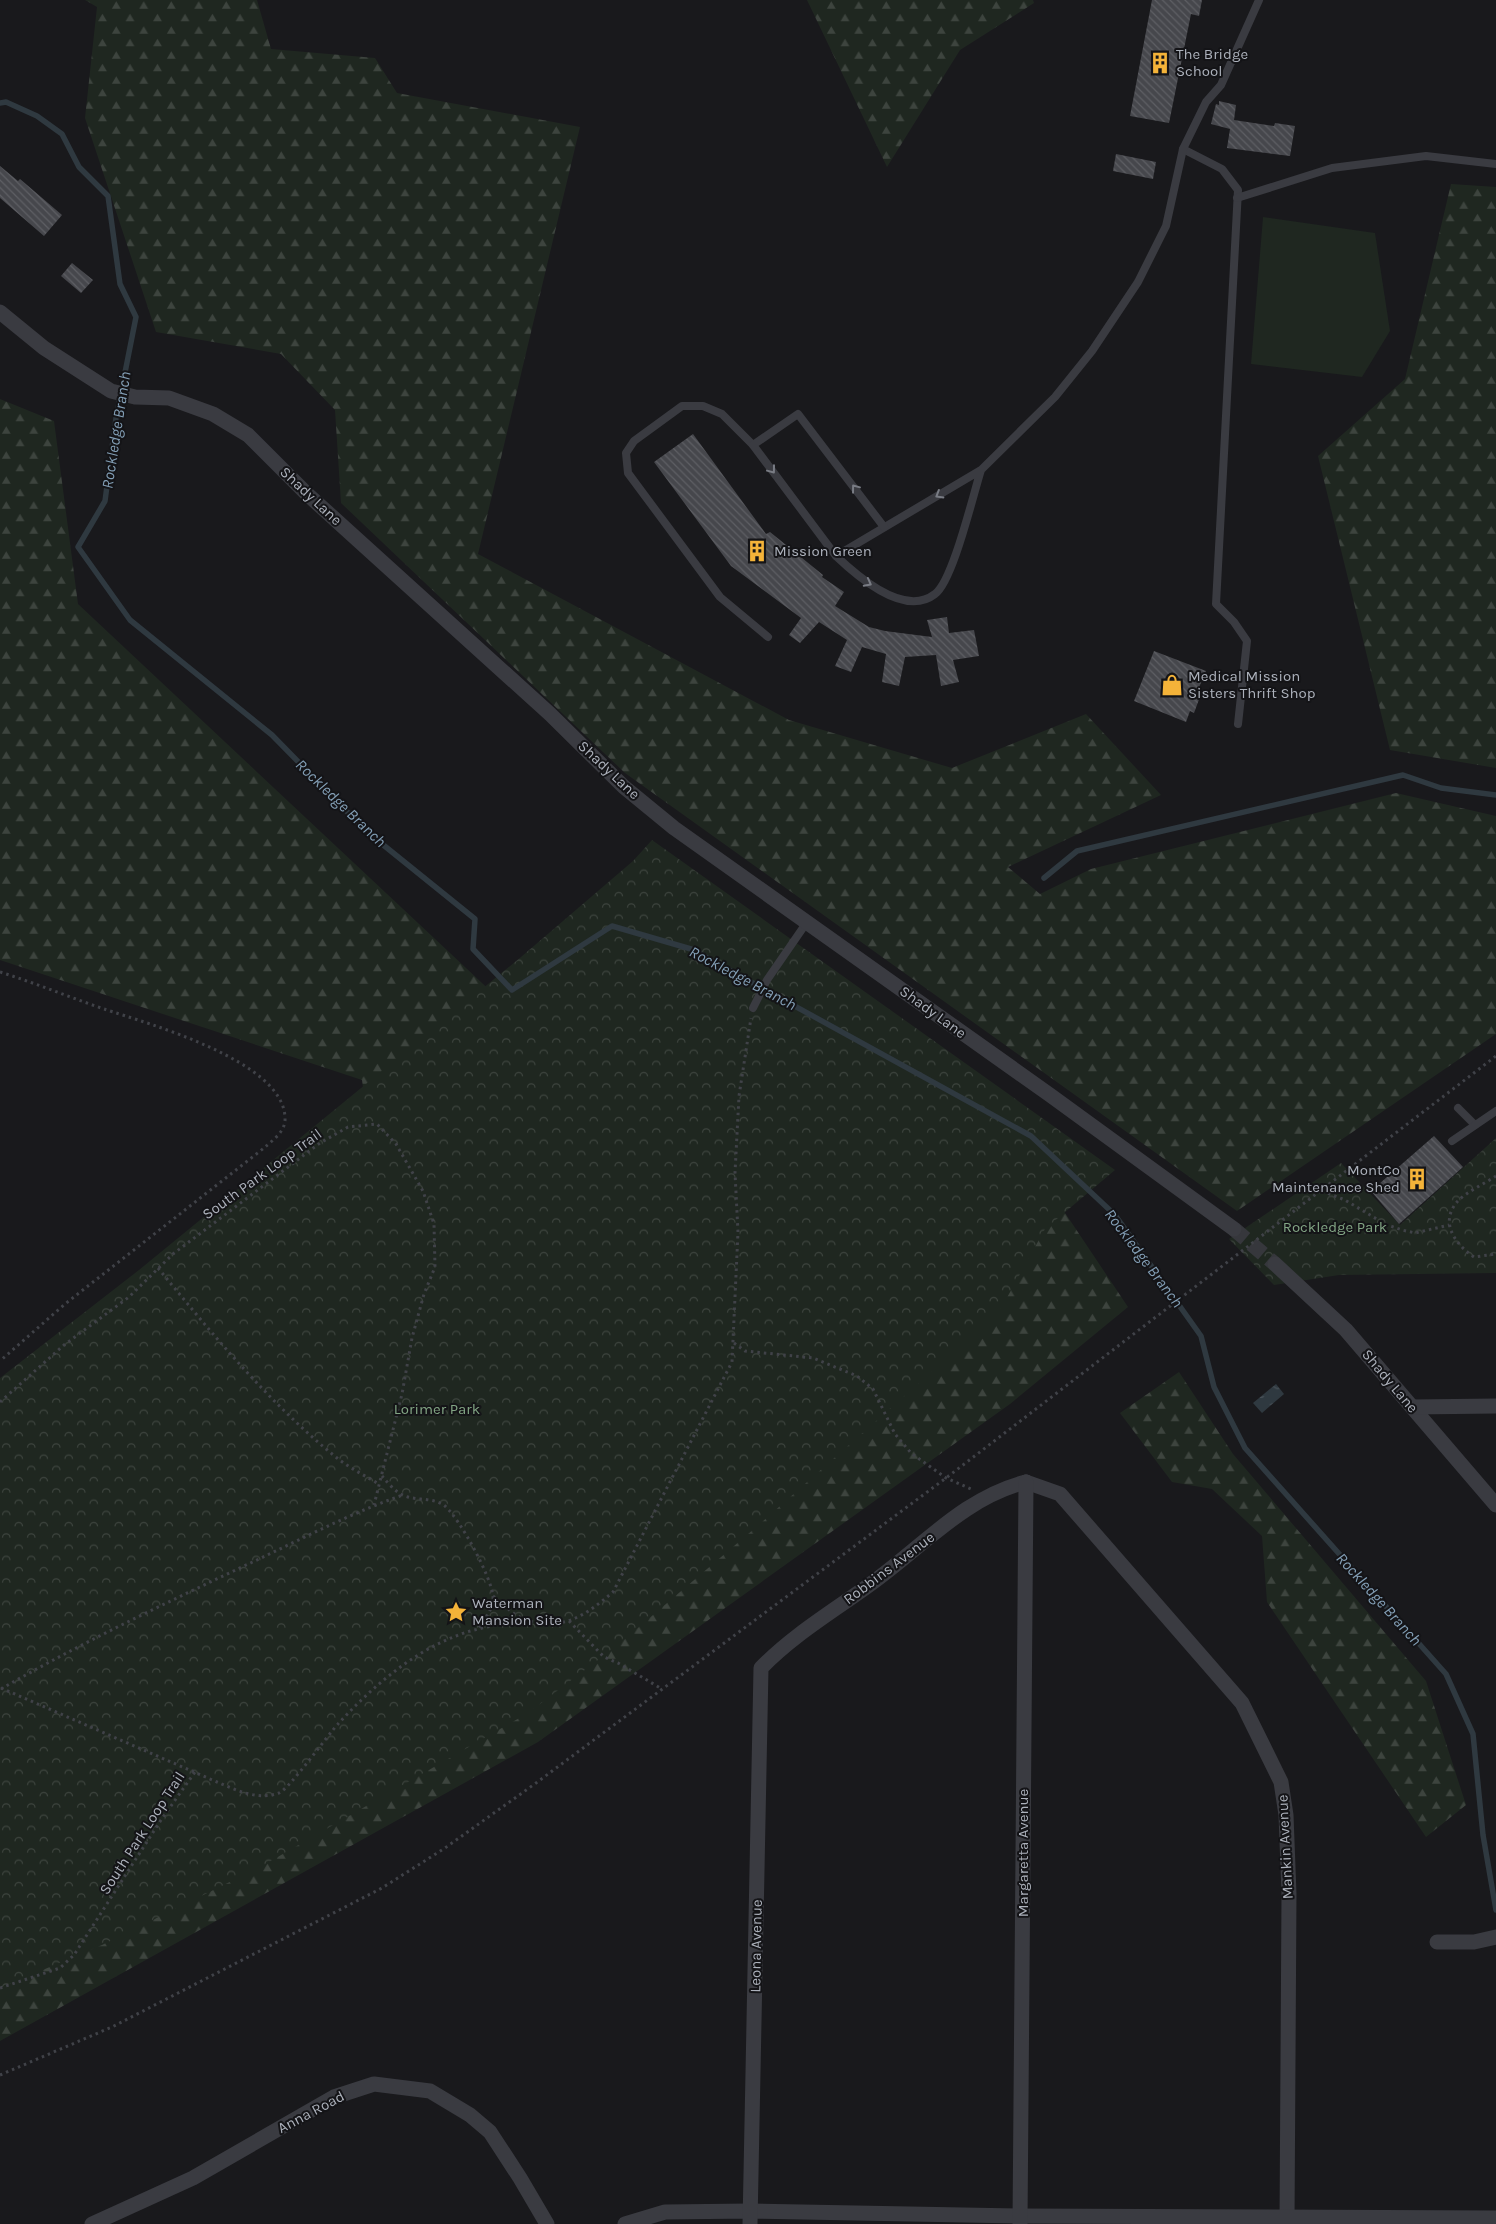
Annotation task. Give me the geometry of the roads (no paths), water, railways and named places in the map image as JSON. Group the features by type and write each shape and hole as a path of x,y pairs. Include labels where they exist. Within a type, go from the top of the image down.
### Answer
{"street":[{"name":"Shady Lane","path":"0,312 44,348 110,391 136,398 169,398 213,414 248,435 306,493 550,714 624,787 674,828 1234,1229"},
{"name":"Shady Lane","path":"1275,1264 1346,1330 1496,1505"},
{"path":"1412,1407 1496,1406"},
{"name":"Robbins Avenue","path":"761,1668 782,1646 877,1579 966,1508 1002,1488 1026,1482"},
{"name":"Margaretta Avenue","path":"1020,2220 1026,1482"},
{"name":"Mankin Avenue","path":"1026,1482 1060,1494 1236,1696 1268,1751 1281,1782 1286,1815 1289,1894 1287,2221"},
{"name":"Leona Avenue","path":"750,2217 761,1668"},
{"path":"1437,1942 1474,1942 1496,1937"},
{"name":"Anna Road","path":"92,2224 193,2178 334,2097 374,2084 430,2091 470,2115 490,2132 547,2224"},
{"path":"625,2224 665,2212 750,2217 1020,2220 1287,2221 1496,2218"}],"lane":[{"path":"836,556 981,470 1055,397 1092,351 1138,282 1166,226 1183,149 1206,102 1221,85 1259,0"},
{"path":"1183,149 1222,169 1238,190 1216,604 1234,622 1247,641 1238,724"},
{"path":"1238,198 1332,168 1426,156 1496,164"},
{"path":"768,637 720,597 628,473 626,453 634,440 682,406 702,406 722,414 753,445 836,556 860,579 903,602 920,601 935,594 947,578 981,470"},
{"path":"753,445 798,414 884,527"},
{"path":"753,1008 767,980 807,922"},
{"path":"1458,1108 1475,1125"},
{"path":"1452,1141 1496,1111"}],"water":[{"path":"1276,1384 1284,1394 1262,1413 1253,1403"}],"waterway":[{"name":"Rockledge Branch","path":"0,103 6,102 37,116 62,134 79,167 108,196 120,284 136,317 116,418 105,501 78,547 130,620 272,735 366,831 475,919 473,949 512,990 612,926 691,949 1031,1136 1115,1215 1201,1336 1214,1387 1245,1448 1446,1674 1473,1734 1483,1835 1496,1910"},
{"path":"1044,878 1077,851 1403,775 1441,788 1496,795"}],"tunnel":[{"path":"1234,1229 1275,1264"}],"place":[{"name":"The Bridge School","path":"1160,63"},
{"name":"Mission Green","path":"757,551"},
{"name":"Medical Mission Sisters Thrift Shop","path":"1172,685"},
{"name":"MontCo Maintenance Shed","path":"1417,1179"},
{"name":"Waterman Mansion Site","path":"456,1612"}],"park label":[{"name":"Rockledge Park","path":"1335,1227"},
{"name":"Lorimer Park","path":"437,1409"}]}
